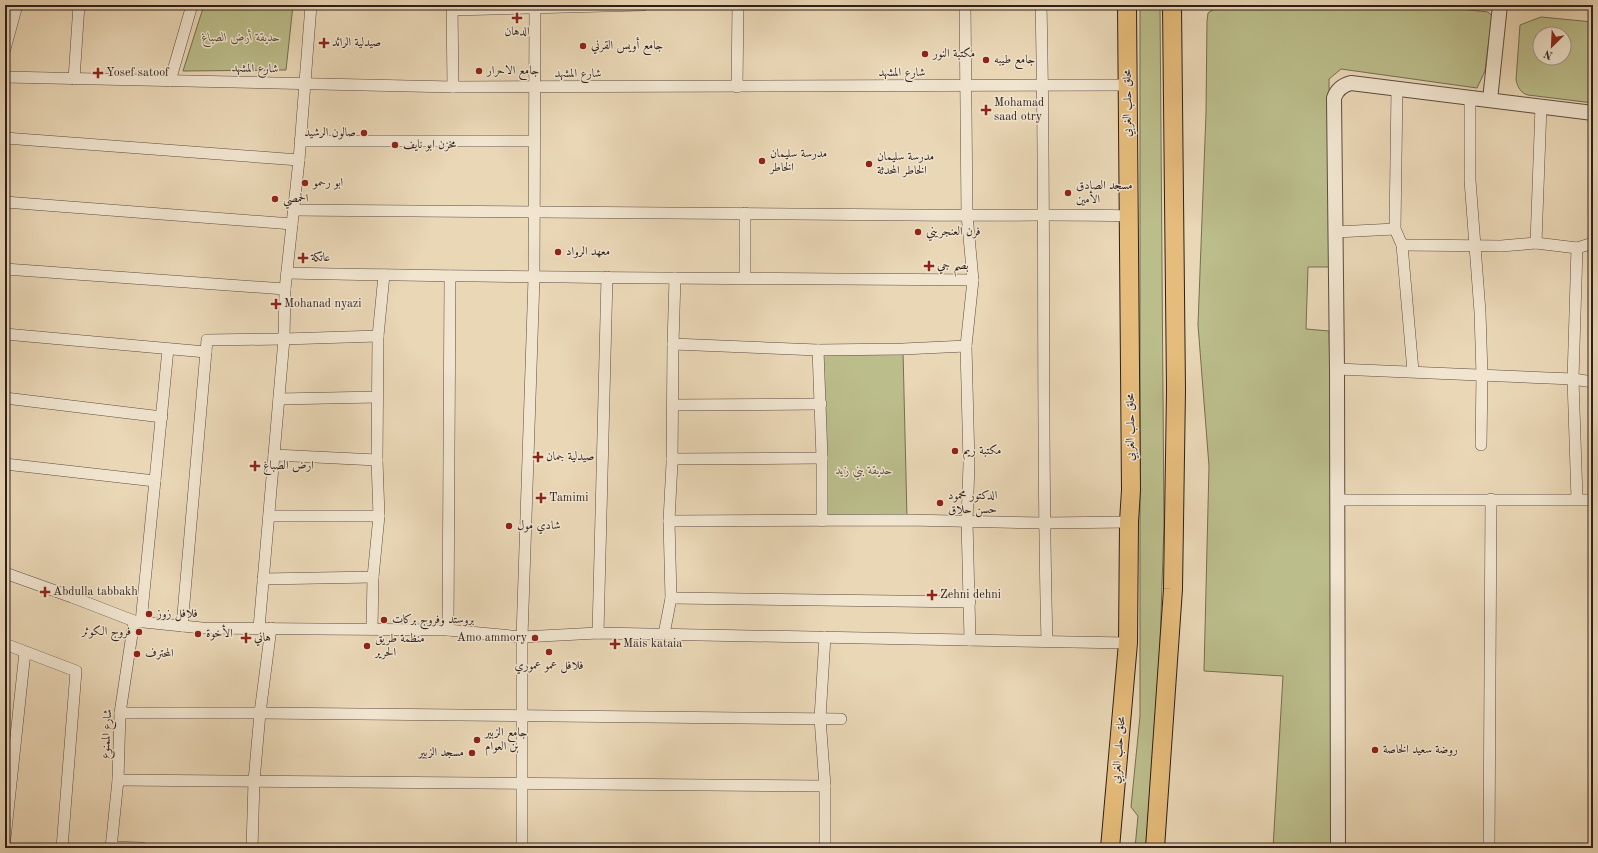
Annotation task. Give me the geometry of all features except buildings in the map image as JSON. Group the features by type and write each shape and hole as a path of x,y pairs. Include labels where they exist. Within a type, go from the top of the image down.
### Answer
{"highway":[{"name":"محلق حلب الغربي","path":"1110,848 1128,643 1129,522 1131,490 1127,5"},
{"path":"1155,848 1173,581 1176,390 1172,5"},
{"path":"1157,817 1166,848"}],"street":[{"path":"5,49 17,5"},
{"path":"74,79 79,5"},
{"path":"170,81 192,5"},
{"path":"259,628 284,339 286,273 299,160 310,5"},
{"path":"453,87 452,8 643,5"},
{"path":"737,87 738,5"},
{"path":"965,5 967,215 973,280 966,346 969,464 967,521 970,640"},
{"path":"1041,5 1044,214 1044,523 1047,641"},
{"path":"1490,100 1500,5"},
{"path":"522,848 522,637 534,278 535,7"},
{"name":"شارع المشهد","path":"5,77 534,88 1128,85"},
{"path":"1338,848 1338,500 1334,98 1342,86 1352,83 1593,113"},
{"path":"1397,89 1395,229 1402,245 1413,371"},
{"path":"1470,97 1470,180 1480,312 1482,374 1481,445"},
{"path":"1536,243 1541,106"},
{"path":"5,138 299,160"},
{"path":"300,141 534,141"},
{"path":"5,202 292,224"},
{"path":"294,210 534,213 1044,214 1129,216"},
{"path":"745,213 745,278"},
{"path":"1336,232 1395,229"},
{"path":"1402,245 1501,246 1536,243 1577,248 1593,243"},
{"path":"1577,248 1573,379 1577,499"},
{"path":"5,269 285,289"},
{"path":"286,273 534,278 607,277 973,280"},
{"path":"372,629 373,578 379,516 377,460 378,336 384,275"},
{"path":"448,630 450,276"},
{"path":"598,633 607,277"},
{"path":"664,634 671,598 669,521 672,460 672,344 675,278"},
{"path":"5,334 206,352"},
{"path":"182,626 207,340 378,336"},
{"path":"672,344 818,350 904,349 966,346"},
{"name":"شارع الممنوع","path":"111,848 118,780 120,713 137,622 155,481 168,349"},
{"path":"818,350 821,404 822,521"},
{"path":"1337,369 1482,374 1573,379 1593,382"},
{"path":"5,398 162,418"},
{"path":"278,400 378,398"},
{"path":"673,405 821,404"},
{"path":"274,455 377,460"},
{"path":"672,460 822,458"},
{"path":"5,464 155,481"},
{"path":"1489,848 1491,499"},
{"path":"1338,500 1593,500"},
{"path":"269,516 379,516"},
{"path":"669,521 1129,522"},
{"path":"5,573 137,622 182,626 448,630 522,637 598,633 1128,643"},
{"path":"263,579 373,578"},
{"path":"671,598 970,602"},
{"path":"252,848 254,780 260,712 271,628"},
{"path":"825,637 820,718 825,786 825,848"},
{"path":"5,644 76,671 62,848"},
{"path":"5,839 25,652"},
{"path":"120,713 260,712 841,719"},
{"path":"118,780 825,786"},
{"path":"111,848 142,848"}],"green space":[{"name":"حديقة أرض الصباغ","path":"204,5 293,5 286,70 183,71"},
{"path":"1140,5 1160,5 1164,524 1160,645 1146,848 1135,848 1138,816 1131,807 1140,716"},
{"path":"1220,5 1426,5 1488,12 1492,16 1485,71 1477,88 1341,69 1329,79 1331,267 1308,267 1306,329 1329,331 1332,466 1333,848 1273,848 1283,676 1204,671 1209,466 1198,325 1206,113 1207,21 1208,13"},
{"path":"1541,17 1593,22 1593,103 1528,95 1519,88 1516,80 1520,25"},
{"name":"حديقة بني زيد","path":"819,351 903,351 907,518 823,519"}],"place":[{"name":"الدهان","path":"517,18"},
{"name":"صيدلية الرائد","path":"324,43"},
{"name":"جامع أويس القرني","path":"583,46"},
{"name":"مكتبة النور","path":"925,54"},
{"name":"جامع طيبه","path":"986,60"},
{"name":"جامع الاحرار","path":"479,71"},
{"name":"Yosef satoof","path":"98,73"},
{"name":"Mohamad saad otry","path":"986,110"},
{"name":"صالون الرشيد","path":"364,133"},
{"name":"مخزن ابو نايف","path":"395,145"},
{"name":"مدرسة سليمان الخاطر","path":"762,161"},
{"name":"مدرسة سليمان الخاطر المحدثة","path":"869,164"},
{"name":"ابو رحمو","path":"305,183"},
{"name":"مسجد الصادق الأمين","path":"1068,193"},
{"name":"الحمصي","path":"275,199"},
{"name":"فرن العنجريني","path":"918,232"},
{"name":"معهد الرواد","path":"558,252"},
{"name":"عاتكة","path":"303,258"},
{"name":"بصم جي","path":"929,266"},
{"name":"Mohanad nyazi","path":"276,304"},
{"name":"مكتبة ريم","path":"955,451"},
{"name":"صيدلية جمان","path":"538,457"},
{"name":"ارض الصباغ","path":"255,466"},
{"name":"Tamimi","path":"541,498"},
{"name":"الدكتور محمود حسن حلاق","path":"940,503"},
{"name":"شادي مول","path":"509,526"},
{"name":"Abdulla tabbakh","path":"45,592"},
{"name":"Zehni dehni","path":"932,595"},
{"name":"فلافل زوز","path":"149,614"},
{"name":"بروستد وفروج بركات","path":"384,620"},
{"name":"فروج الكوثر","path":"139,632"},
{"name":"الأخوة","path":"198,634"},
{"name":"هاني","path":"246,638"},
{"name":"Amo ammory","path":"535,638"},
{"name":"Mais kataia","path":"615,644"},
{"name":"منظمة طريق الحرير","path":"367,646"},
{"name":"فلافل عمو عموري","path":"549,652"},
{"name":"المحترف","path":"137,654"},
{"name":"جامع الزبير بن العوام","path":"477,740"},
{"name":"روضة سعيد الخاصة","path":"1375,750"},
{"name":"مسجد الزبير","path":"472,753"}]}
